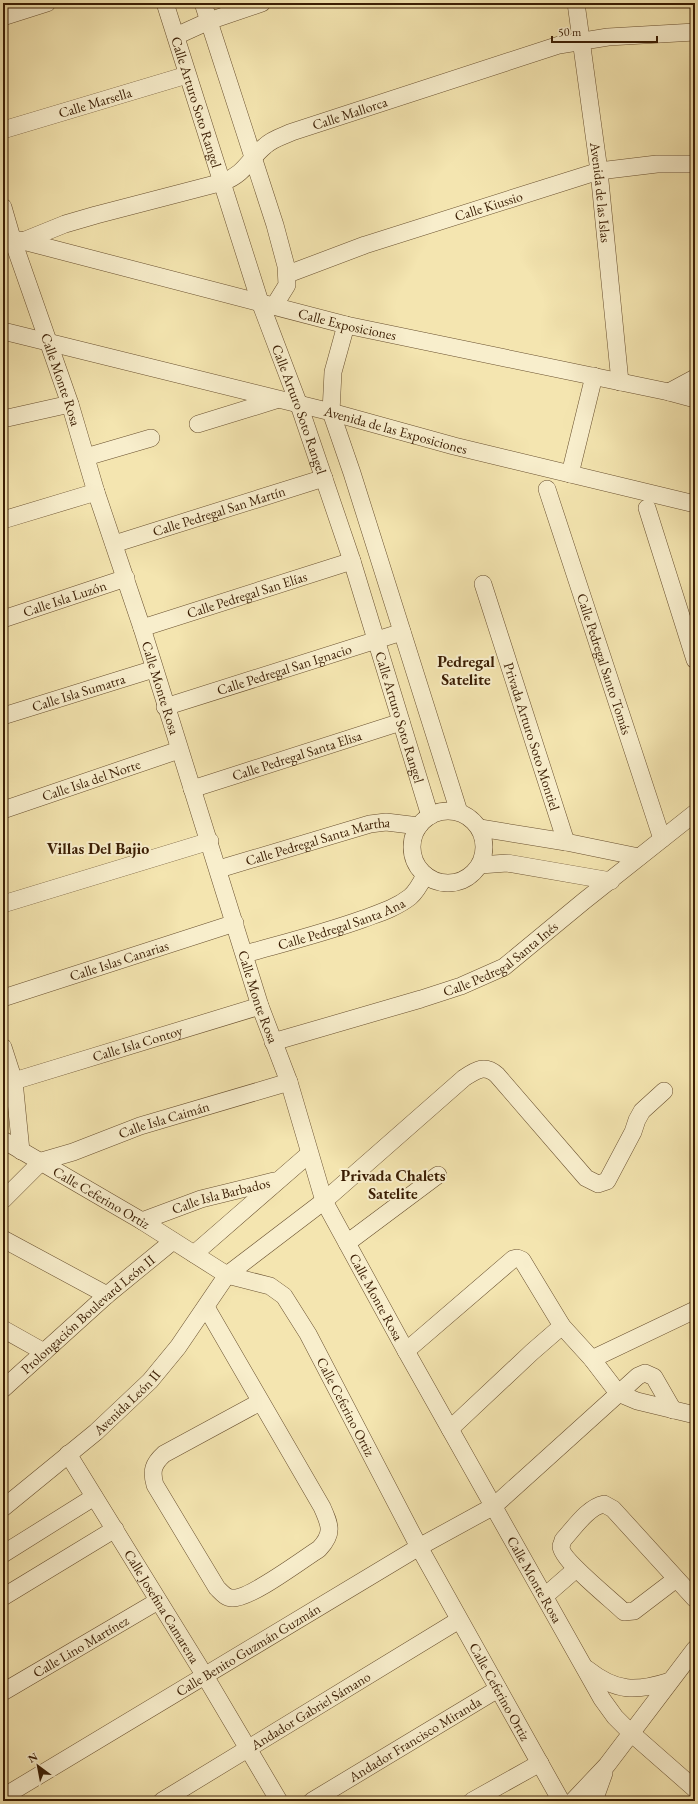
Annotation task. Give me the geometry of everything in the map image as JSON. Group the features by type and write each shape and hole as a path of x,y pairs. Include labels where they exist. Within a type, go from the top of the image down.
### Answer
{"street":[{"path":"3,17 48,3"},
{"name":"Calle Arturo Soto Rangel","path":"165,3 223,182 267,304 299,405 352,561 401,722 424,821"},
{"path":"203,3 279,238 288,274 287,285 267,304"},
{"path":"176,36 209,21 262,3"},
{"name":"Avenida de las Islas","path":"576,3 599,171 620,382"},
{"name":"Calle Mallorca","path":"13,238 223,182 233,178 243,171 264,146 292,132 559,45 660,32 695,32"},
{"name":"Calle Marsella","path":"3,130 188,75"},
{"name":"Calle Kiussio","path":"288,274 365,245 599,171 657,164 695,164"},
{"name":"Calle Monte Rosa","path":"3,207 70,404 96,492 126,578 179,750 219,869 260,1006 289,1082 324,1201 406,1351 602,1699 615,1717 630,1732 695,1789"},
{"name":"Calle Exposiciones","path":"13,238 346,325 594,376 695,399"},
{"name":"Calle Arturo Soto Rangel","path":"346,325 333,372 331,412 352,473 460,812"},
{"name":"Avenida de las Exposiciones","path":"3,331 48,341 277,400 331,412 454,446 695,504"},
{"path":"570,474 594,376"},
{"path":"669,392 695,378"},
{"path":"198,424 277,400"},
{"path":"8,414 70,404"},
{"path":"86,456 151,438"},
{"name":"Calle Pedregal San Martín","path":"114,544 324,478"},
{"name":"Calle Pedregal Santo Tomás","path":"547,489 662,839"},
{"path":"3,520 96,492"},
{"path":"647,508 695,660"},
{"name":"Calle Pedregal San Elías","path":"142,628 352,561"},
{"name":"Calle Isla Luzón","path":"3,619 126,578"},
{"name":"Privada Arturo Soto Montiel","path":"483,584 566,842"},
{"name":"Calle Pedregal San Ignacio","path":"166,707 402,632"},
{"name":"Calle Isla Sumatra","path":"3,716 154,669"},
{"name":"Calle Pedregal Santa Elisa","path":"192,789 401,722"},
{"name":"Calle Isla del Norte","path":"3,810 179,750"},
{"path":"444,811 460,812 471,819 480,828 484,840 484,853 480,864 472,874 461,880 449,883 436,881 425,874 418,867 413,852 414,836 424,821 444,811"},
{"name":"Calle Pedregal Santa Inés","path":"273,1042 462,986 504,968 584,901 695,813"},
{"name":"Calle Pedregal Santa Martha","path":"219,869 370,824 424,821"},
{"path":"480,828 566,842 639,857"},
{"path":"3,904 210,841"},
{"path":"480,864 507,863 611,881"},
{"name":"Calle Pedregal Santa Ana","path":"245,954 347,925 398,905 410,897 418,888 425,874"},
{"name":"Calle Islas Canarias","path":"3,998 235,923"},
{"name":"Calle Isla Contoy","path":"14,1081 260,1006"},
{"path":"3,1050 14,1081 21,1151"},
{"path":"227,1275 324,1201 464,1078 476,1070 483,1068 492,1070 506,1083 560,1149 586,1178 598,1184 607,1181 633,1132 642,1111 664,1091"},
{"name":"Calle Isla Caimán","path":"42,1161 73,1152 140,1126 289,1082"},
{"name":"Calle Ceferino Ortiz","path":"3,1140 42,1161 142,1221 227,1275 270,1286 284,1296 308,1334 419,1547 561,1801"},
{"path":"194,1254 277,1180 309,1154"},
{"path":"3,1200 42,1161"},
{"path":"347,1243 438,1175"},
{"name":"Calle Isla Barbados","path":"142,1221 201,1199 277,1180"},
{"path":"3,1239 107,1295"},
{"name":"Prolongación Boulevard León II","path":"3,1389 107,1295 173,1241"},
{"path":"406,1351 513,1259 517,1258 522,1260 562,1326 592,1358 618,1393 637,1401 695,1415"},
{"name":"Avenida León II","path":"3,1508 125,1406 150,1381 178,1347 227,1275"},
{"path":"206,1307 322,1507 328,1521 330,1533 327,1541 319,1549 254,1591 233,1598 225,1596 217,1588 155,1485 153,1468 164,1454 260,1402"},
{"path":"592,1358 695,1310"},
{"path":"450,1429 562,1326"},
{"path":"3,1330 44,1352"},
{"name":"Calle Benito Guzmán Guzmán","path":"3,1797 419,1547 494,1506 638,1376 645,1373 654,1377 673,1410"},
{"name":"Calle Josefina Camarena","path":"68,1454 205,1676 279,1801"},
{"path":"3,1554 94,1496"},
{"path":"676,1579 634,1611 624,1612 576,1569 562,1551 561,1546 563,1540 592,1510 604,1504 613,1509 695,1599"},
{"path":"6,1589 115,1529"},
{"path":"545,1596 576,1569"},
{"name":"Calle Lino Martínez","path":"3,1692 158,1601"},
{"name":"Andador Gabriel Sámano","path":"162,1801 459,1620"},
{"path":"573,1801 607,1765 630,1732 695,1649"},
{"path":"581,1664 601,1680 615,1687 633,1689 651,1687 670,1681"},
{"name":"Andador Francisco Miranda","path":"312,1801 498,1689"},
{"path":"472,1801 540,1763"},
{"path":"594,1801 607,1765"}],"district":[{"name":"Pedregal Satelite","path":"466,670"},
{"name":"Villas Del Bajio","path":"98,848"},
{"name":"Privada Chalets Satelite","path":"393,1184"}]}
